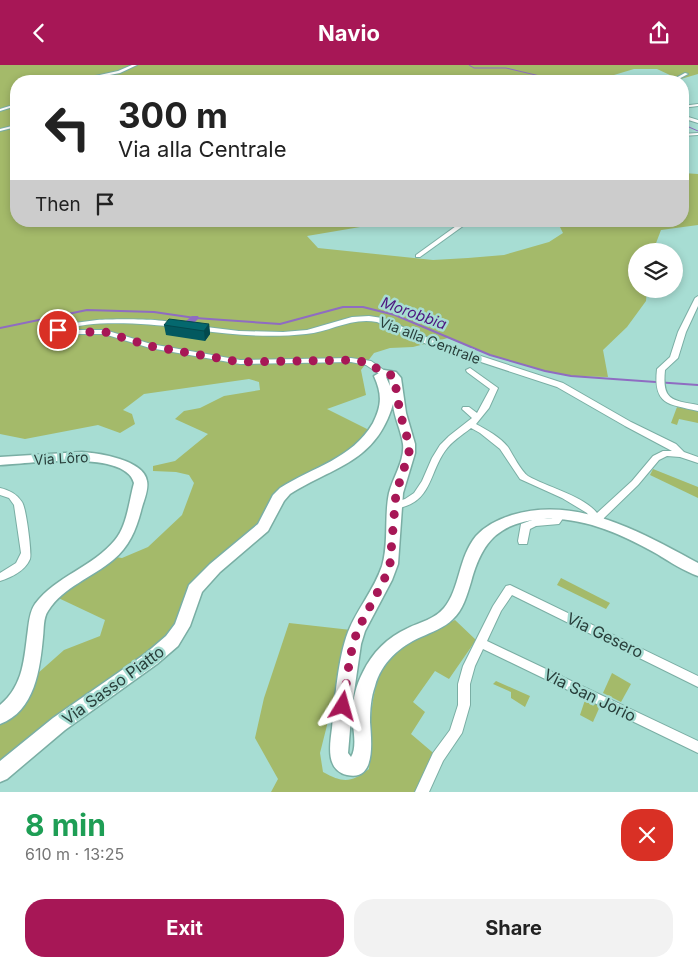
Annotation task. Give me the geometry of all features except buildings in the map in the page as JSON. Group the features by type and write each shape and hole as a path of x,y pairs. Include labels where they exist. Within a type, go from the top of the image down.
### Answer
{"street":[{"path":"105,75 136,65"},
{"path":"418,256 459,227"},
{"path":"698,298 696,308 682,332 674,358 662,367 660,372 660,391 663,396 670,400 698,408"},
{"name":"Via alla Centrale","path":"386,373 368,363 355,360 240,362 150,346 105,332 62,332 58,330 63,327 84,324 140,320 223,332 283,334 308,332 352,319 373,318 432,343 560,385 628,424 673,446 681,454 698,460"},
{"path":"394,506 411,500 420,492 442,447 451,437 474,422 488,407 488,396 494,389 470,370"},
{"path":"386,373 392,374 395,378 400,413 409,449 407,461 398,481 394,506 391,554 387,573 357,631 350,657 339,753 342,764 349,767 358,765 361,760 362,699 370,673 381,656 404,637 443,619 451,612 473,551 487,533 505,522 536,515 558,515 598,522 638,537 698,571"},
{"name":"Via Sasso Piatto","path":"0,773 45,735 151,659 172,641 182,626 195,589 215,568 263,527 278,498 285,491 352,456 368,443 375,433 388,401 388,391 380,376 386,373"},
{"path":"466,409 474,422 503,447 523,477 565,495 593,514 598,522"},
{"path":"598,522 600,516 636,483 656,458 666,453 681,454"},
{"name":"Via Lôro","path":"0,461 96,456 115,462 133,471 140,479 141,486 129,528 121,543 108,556 52,595 42,605 38,614 32,666 28,682 14,704 0,716"},
{"path":"0,491 12,496 19,503 26,553 25,560 21,565 0,577"},
{"path":"522,541 525,527 535,523 555,521 558,515"},
{"name":"Via Gesero","path":"481,643 497,609 510,589 698,683"},
{"path":"422,792 438,757 456,733 464,705 466,676 481,643"},
{"name":"Via San Jorio","path":"481,643 698,747"}],"green space":[{"path":"0,65 698,65 698,74 689,77 689,75 670,75 657,69 634,69 614,75 10,75 10,227 360,227 307,236 318,248 433,260 504,255 549,242 563,233 560,227 683,227 661,230 656,243 628,243 628,298 646,298 646,301 627,327 603,350 608,377 571,376 545,371 490,355 448,338 413,347 390,348 374,353 361,370 366,395 327,409 375,433 372,438 300,482 268,521 215,568 182,626 0,773 0,716 28,682 64,650 100,636 105,620 52,595 108,556 122,558 148,547 182,515 194,483 189,475 176,472 153,471 153,466 175,461 208,434 175,419 184,411 200,408 224,396 260,390 259,382 249,379 144,394 123,410 132,414 135,424 120,433 98,425 25,439 0,434"},
{"path":"689,173 698,174 698,225 689,226"},
{"path":"677,407 698,411 698,423 679,419 677,425 671,423"},
{"path":"653,469 698,487 698,498 650,475"},
{"path":"561,578 610,603 606,609 557,585"},
{"path":"455,620 476,640 449,679 435,671 413,702 425,712 411,734 438,757 422,792 271,792 278,779 255,738 264,698 289,623 351,630 320,753 323,772 342,780 347,780 357,777 369,769 372,706 380,676 387,663 410,642"},
{"path":"612,673 631,684 621,702 603,693"},
{"path":"496,681 530,696 525,707 511,698 511,692 493,684"},
{"path":"586,697 601,704 593,722 580,715"}],"waterway":[{"path":"469,65 474,68 506,68 536,75"},
{"path":"689,127 698,131"},
{"name":"Morobbia","path":"0,328 87,310 154,312 195,318 280,324 343,307 363,307 395,315 490,355 545,371 571,376 698,385"},
{"name":"Morobbia","path":"189,323 195,318"}],"route":[{"path":"58,330 62,332 105,332 150,346 240,362 355,360 368,363 384,373 391,373 394,376 401,419 409,444 409,453 398,481 392,519 390,564 384,580 357,631 350,657 343,706"}]}
